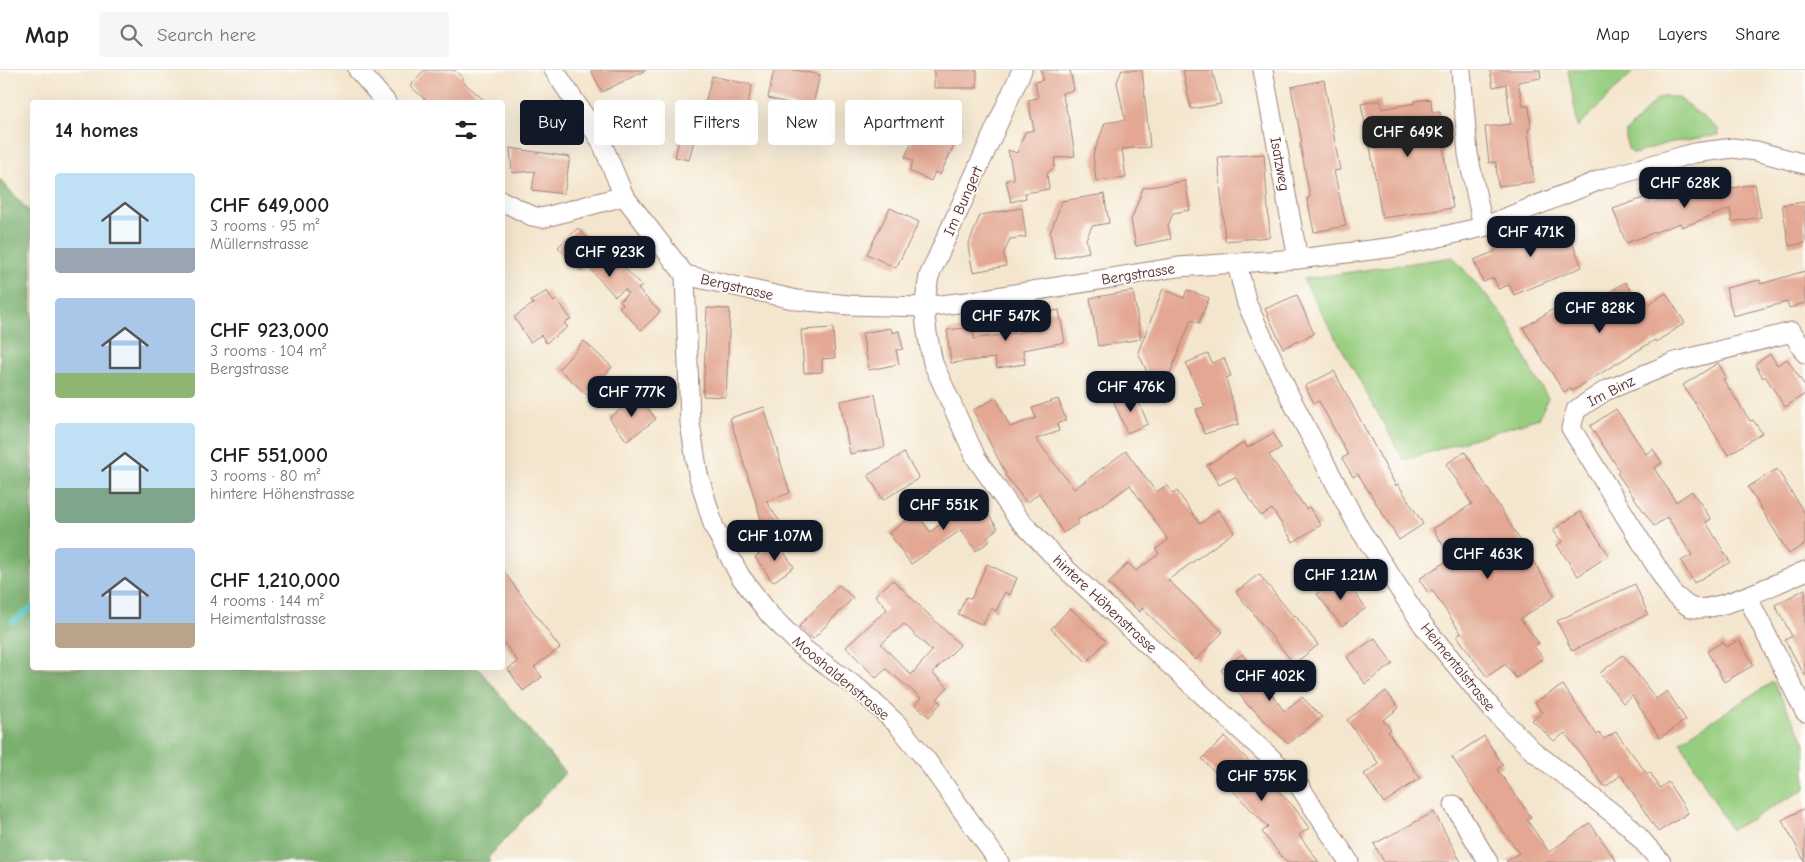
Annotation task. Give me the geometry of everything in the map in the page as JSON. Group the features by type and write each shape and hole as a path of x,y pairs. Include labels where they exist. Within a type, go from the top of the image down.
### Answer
{"street":[{"path":"358,70 384,100"},
{"name":"Bergstrasse","path":"554,70 601,141 624,196 685,275 797,300 849,305 924,307 966,302 1178,267 1298,259 1395,247 1483,227 1600,180 1670,158 1694,153 1733,148 1756,151 1805,164"},
{"name":"Im Bungert","path":"924,307 929,276 1022,70"},
{"name":"Isatzweg","path":"1263,70 1298,259"},
{"path":"1461,70 1468,154 1483,227"},
{"path":"505,202 532,216 542,218 624,196"},
{"name":"Heimentalstrasse","path":"1237,264 1247,304 1294,406 1359,528 1423,625 1492,709 1532,750 1629,826 1661,862"},
{"name":"Mooshaldenstrasse","path":"685,275 690,423 698,474 714,526 740,576 770,615 805,650 859,689 897,724 927,761 999,862"},
{"name":"hintere Höhenstrasse","path":"924,307 933,363 947,395 976,458 1017,517 1066,568 1296,781 1349,862"},
{"name":"Im Binz","path":"1747,596 1711,607 1691,607 1674,595 1571,428 1576,410 1606,391 1675,362 1792,332 1805,354"},
{"path":"1805,571 1747,596 1805,712"},
{"path":"1454,804 1488,862"}],"green space":[{"path":"1568,70 1635,70 1578,127"},
{"path":"1665,96 1679,98 1718,129 1719,135 1667,143 1634,154 1628,149 1626,132 1655,101"},
{"path":"0,179 30,213 30,670 480,670 565,773 488,858 490,862 0,862"},
{"path":"1453,257 1507,320 1532,372 1548,398 1539,418 1404,460 1303,279"},
{"path":"1773,682 1805,743 1805,789 1731,830 1680,741"}],"building":[{"path":"424,70 454,70 464,79 462,81 484,100 426,100 410,86"},
{"path":"591,70 646,70 602,92"},
{"path":"774,70 796,70 820,75 814,100 776,100 768,98"},
{"path":"934,70 977,70 977,88 934,88"},
{"path":"1041,70 1070,70 1074,90 1062,93 1070,124 1075,156 1055,158 1054,167 1047,174 1049,189 1025,193 1026,198 1011,202 1006,180 1014,179 1008,150 1017,153 1025,132 1034,130 1028,100 1038,98 1035,82 1043,80"},
{"path":"1122,70 1142,70 1150,147 1122,149 1126,178 1096,181 1093,155 1105,123 1125,120 1117,82"},
{"path":"1183,70 1212,70 1221,104 1191,109"},
{"path":"1490,70 1540,70 1541,78 1518,82 1523,106 1529,106 1531,128 1528,129 1534,182 1498,186 1496,162 1489,163 1485,127 1511,124 1506,84 1493,87"},
{"path":"712,76 752,85 749,100 706,100"},
{"path":"1324,80 1340,170 1334,171 1346,226 1314,232 1307,198 1310,197 1300,144 1302,143 1291,87"},
{"path":"1431,99 1432,112 1440,112 1445,162 1453,208 1382,218 1361,104 1380,100 1382,109"},
{"path":"678,145 693,145 689,160 675,157"},
{"path":"910,145 954,145 940,175 935,172 931,181 909,171 913,161 905,157"},
{"path":"510,148 570,157 564,194 532,190 535,171 512,173"},
{"path":"1264,154 1270,237 1225,241 1218,157"},
{"path":"1704,179 1709,192 1755,184 1761,217 1732,222 1730,209 1682,227 1680,223 1626,243 1613,209 1649,196 1650,199"},
{"path":"1185,181 1190,210 1173,213 1168,226 1171,239 1136,246 1131,220 1143,188"},
{"path":"1104,194 1109,223 1092,226 1086,239 1089,252 1055,259 1050,233 1062,201"},
{"path":"1805,202 1805,243 1789,246 1782,205"},
{"path":"890,208 919,222 896,268 867,254"},
{"path":"1022,208 1026,237 1010,239 1004,253 1006,266 973,272 968,246 980,215"},
{"path":"1562,217 1582,267 1514,295 1509,285 1498,289 1494,278 1483,282 1474,260 1496,251 1494,244"},
{"path":"578,228 615,268 620,263 642,286 638,289 660,312 641,330 619,307 623,304 620,301 628,293 625,289 615,296 586,265 580,271 558,247"},
{"path":"1805,271 1805,303 1789,308 1787,302 1733,316 1726,288 1760,280 1761,284"},
{"path":"1625,282 1643,308 1666,293 1685,323 1572,391 1570,388 1564,392 1523,328 1550,311 1565,307 1568,312 1596,295 1599,299"},
{"path":"1163,289 1184,298 1187,290 1209,298 1199,323 1191,320 1165,386 1155,390 1138,352"},
{"path":"547,291 554,302 557,299 571,319 564,323 568,327 546,343 541,335 530,342 514,317 533,304 531,301"},
{"path":"1133,291 1141,339 1098,346 1090,298"},
{"path":"1297,295 1314,334 1283,348 1265,309"},
{"path":"707,308 730,309 726,397 703,396"},
{"path":"1059,310 1065,342 1023,350 1025,364 997,368 995,358 951,363 947,330 973,327 974,339 1034,330 1031,315"},
{"path":"833,328 835,358 822,359 822,372 804,373 801,330"},
{"path":"891,328 892,333 899,331 903,349 896,350 899,364 869,370 862,333"},
{"path":"584,341 612,367 587,395 559,369"},
{"path":"1208,354 1212,363 1224,358 1231,376 1226,378 1239,424 1204,434 1196,409 1205,407 1186,363"},
{"path":"1770,354 1777,365 1787,359 1805,386 1805,394 1785,407 1755,364"},
{"path":"1718,363 1726,377 1723,379 1750,421 1753,420 1762,433 1728,455 1683,385"},
{"path":"1334,371 1396,486 1398,484 1423,524 1399,540 1358,474 1353,477 1342,458 1348,455 1319,401 1314,403 1305,386"},
{"path":"1135,393 1148,424 1127,433 1114,402"},
{"path":"875,394 885,447 850,454 840,401"},
{"path":"638,396 656,419 627,441 609,418"},
{"path":"996,398 1010,427 1036,418 1032,408 1058,399 1066,420 1057,424 1059,431 1036,439 1074,489 1126,451 1156,492 1167,485 1173,494 1177,491 1200,524 1218,510 1234,532 1168,580 1223,632 1196,660 1142,608 1140,612 1108,584 1128,563 1136,571 1159,554 1156,549 1168,540 1130,485 1077,520 1079,523 1063,533 1039,493 1027,503 1005,475 973,410"},
{"path":"764,407 790,493 766,501 786,531 770,541 761,527 763,526 730,418"},
{"path":"1616,409 1646,454 1653,449 1662,463 1654,468 1676,502 1692,491 1711,519 1706,522 1730,562 1694,583 1681,561 1692,555 1667,517 1654,526 1617,473 1620,471 1590,426"},
{"path":"1273,433 1281,448 1269,455 1306,509 1309,507 1321,525 1293,542 1272,509 1261,516 1235,477 1219,485 1207,465 1245,442 1247,448"},
{"path":"1465,452 1555,596 1520,619 1539,643 1534,646 1543,658 1516,678 1505,664 1487,677 1457,636 1461,633 1432,590 1428,593 1419,579 1451,558 1433,529 1472,504 1446,464"},
{"path":"904,453 919,478 883,500 868,475"},
{"path":"1777,469 1805,514 1805,544 1789,554 1748,487"},
{"path":"976,498 998,528 987,537 990,541 976,551 961,530 911,564 889,533 917,513 930,532"},
{"path":"1580,512 1609,555 1578,576 1557,545 1562,542 1553,530"},
{"path":"777,542 794,567 773,582 755,557"},
{"path":"987,564 1017,578 1010,595 1005,592 996,611 991,608 983,625 958,614 966,597 971,599"},
{"path":"505,573 560,648 534,667 542,677 523,691 508,669 518,662 505,644"},
{"path":"1259,574 1318,645 1294,664 1236,592"},
{"path":"1341,576 1366,608 1342,626 1317,594"},
{"path":"893,580 960,645 932,673 948,687 937,699 941,703 929,717 915,705 921,698 886,669 876,678 846,647 887,609 875,595","holes":["904,624 932,651 911,675 881,644"]},
{"path":"1635,584 1648,614 1572,651 1557,621"},
{"path":"839,585 853,598 813,639 799,626"},
{"path":"1805,589 1805,676 1785,640 1792,636 1775,605"},
{"path":"1070,608 1106,641 1087,662 1051,629"},
{"path":"1375,638 1393,664 1365,684 1347,657"},
{"path":"1739,640 1754,665 1724,682 1707,651 1723,642 1726,647"},
{"path":"1242,654 1284,711 1302,697 1322,717 1288,744 1250,708 1221,670"},
{"path":"1623,655 1656,699 1667,691 1686,720 1660,738 1632,696 1623,703 1600,673"},
{"path":"1563,685 1597,735 1599,733 1604,739 1616,732 1647,774 1650,772 1660,788 1668,782 1688,813 1658,832 1621,775 1605,787 1565,733 1554,741 1532,720 1542,713 1535,702"},
{"path":"1386,691 1399,708 1383,720 1391,730 1388,732 1420,778 1384,803 1364,774 1379,764 1347,720"},
{"path":"1484,736 1503,765 1497,769 1531,817 1527,820 1549,852 1590,823 1617,862 1506,862 1519,853 1452,757"},
{"path":"1225,737 1294,807 1309,828 1299,835 1319,862 1286,862 1262,832 1268,827 1202,759"},
{"path":"1805,808 1805,862 1782,820"},
{"path":"1434,812 1461,862 1384,862 1374,844"}],"waterway":[{"path":"13,622 30,609"}]}
